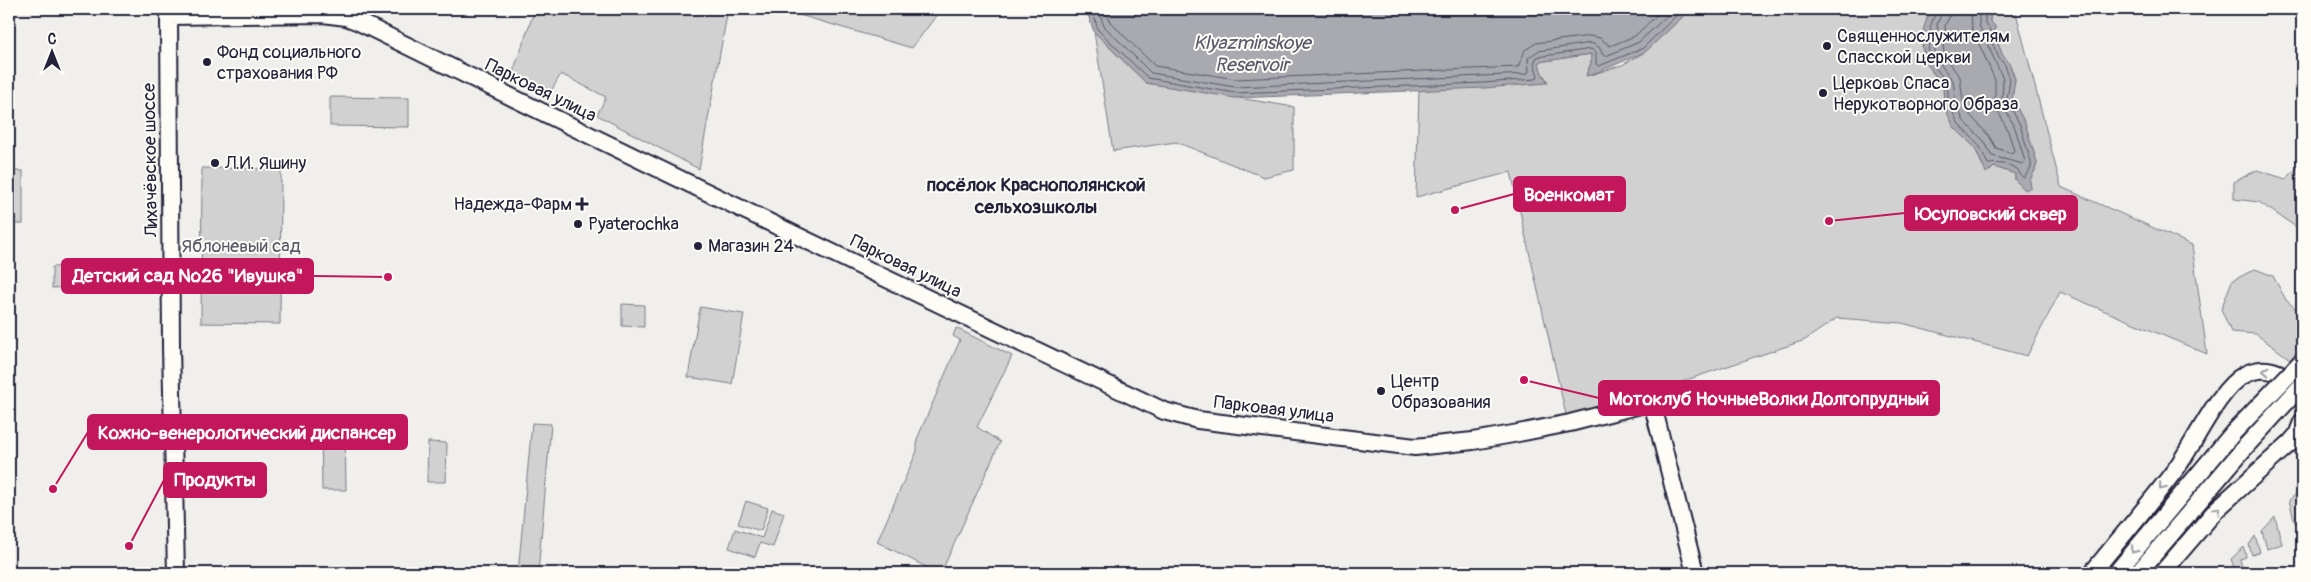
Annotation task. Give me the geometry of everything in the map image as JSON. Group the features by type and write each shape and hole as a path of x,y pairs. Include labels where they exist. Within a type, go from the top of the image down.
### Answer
{"street":[{"name":"Парковая улица","path":"169,16 331,14 359,22 555,120 754,214 917,295 1164,411 1191,418 1415,447 1472,441 1570,423 1652,402 1695,573"},
{"name":"Лихачёвское шоссе","path":"169,16 171,346 176,573"},
{"path":"2116,573 2233,433 2302,360"},
{"path":"2092,573 2176,469 2221,398 2235,382 2252,372 2272,371 2290,380 2298,388 2302,398"},
{"path":"2138,573 2246,446 2302,385"},
{"path":"2162,573 2217,509 2290,443 2297,435 2302,422"}],"green space":[{"path":"535,9 728,9 699,169 597,115 606,97 561,74 551,91 513,72"},
{"path":"779,9 941,9 912,48"},
{"path":"1691,9 1934,9 1929,13 1928,34 1922,45 1923,53 1932,72 1943,85 1944,106 1954,127 1975,148 1983,167 1990,171 1994,167 2015,173 2015,180 2025,190 2037,163 2025,123 2012,99 2015,79 2009,62 2003,56 1994,34 1995,27 1990,21 1991,9 2015,9 2061,187 2192,245 2207,354 2060,292 2027,356 1902,323 1837,318 1805,340 1651,392 1566,415 1511,172 1416,197 1419,90 1548,82 1538,62 1591,54 1591,63 1586,75 1591,75 1622,65 1645,52"},
{"path":"1094,32 1146,83 1294,107 1294,170 1264,177 1176,142 1113,151"},
{"path":"330,97 409,98 409,127 330,126"},
{"path":"2302,163 2302,231 2259,202 2234,199 2234,182 2257,170 2286,179"},
{"name":"Яблоневый сад","path":"202,168 281,169 280,324 201,323"},
{"path":"9,171 23,171 23,224 9,224"},
{"path":"78,266 78,287 52,288 52,267"},
{"path":"2255,269 2273,276 2286,300 2302,314 2302,368 2256,334 2231,332 2221,309 2232,281"},
{"path":"622,304 644,305 644,327 622,326"},
{"path":"700,307 744,314 732,384 688,377"},
{"path":"956,328 1012,356 977,427 1000,442 941,573 938,573 877,542 917,451 917,439 960,340 953,336"},
{"path":"321,422 345,422 346,490 322,490"},
{"path":"532,423 551,424 538,573 518,573"},
{"path":"428,442 447,443 446,482 427,482"},
{"path":"2297,493 2302,521 2295,523 2289,500"},
{"path":"746,501 768,508 761,531 738,524"},
{"path":"772,509 784,513 773,547 760,543 755,557 729,548 735,529 762,538"},
{"path":"2275,517 2282,544 2267,549 2262,531"},
{"path":"2255,536 2260,552 2252,555 2249,545"},
{"path":"2244,547 2246,557 2240,559 2243,571 2236,573 2231,559"}],"water":[{"name":"Klyazminskoye Reservoir","path":"1086,9 1691,9 1645,52 1586,76 1591,63 1591,54 1539,62 1541,71 1548,83 1484,88 1235,98 1146,83 1094,32"},
{"path":"1934,9 1991,9 1990,21 1995,26 1994,34 2003,56 2009,62 2015,79 2012,99 2025,123 2037,163 2030,180 2031,187 2025,190 2015,180 2015,174 1994,167 1986,173 1975,148 1954,127 1944,106 1943,85 1926,63 1926,56 1923,50 1928,34 1923,30 1929,13"}],"place":[{"name":"Священнослужителям Спасской церкви","path":"1827,46"},
{"name":"Фонд социального страхования РФ","path":"207,62"},
{"name":"Церковь Спаса Нерукотворного Образа","path":"1823,93"},
{"name":"Л.И. Яшину","path":"215,163"},
{"name":"Надежда-Фарм","path":"582,204"},
{"name":"Военкомат","path":"1455,210"},
{"name":"Юсуповский сквер","path":"1829,221"},
{"name":"Pyaterochka","path":"578,224"},
{"name":"Магазин 24","path":"698,246"},
{"name":"Детский сад №26 \"Ивушка\"","path":"388,277"},
{"name":"Мотоклуб НочныеВолки Долгопрудный","path":"1524,380"},
{"name":"Центр Образования","path":"1381,391"},
{"name":"Кожно-венерологический диспансер","path":"53,489"},
{"name":"Продукты","path":"129,546"}],"district":[{"name":"посёлок Краснополянской сельхозшколы","path":"1036,195"}]}
